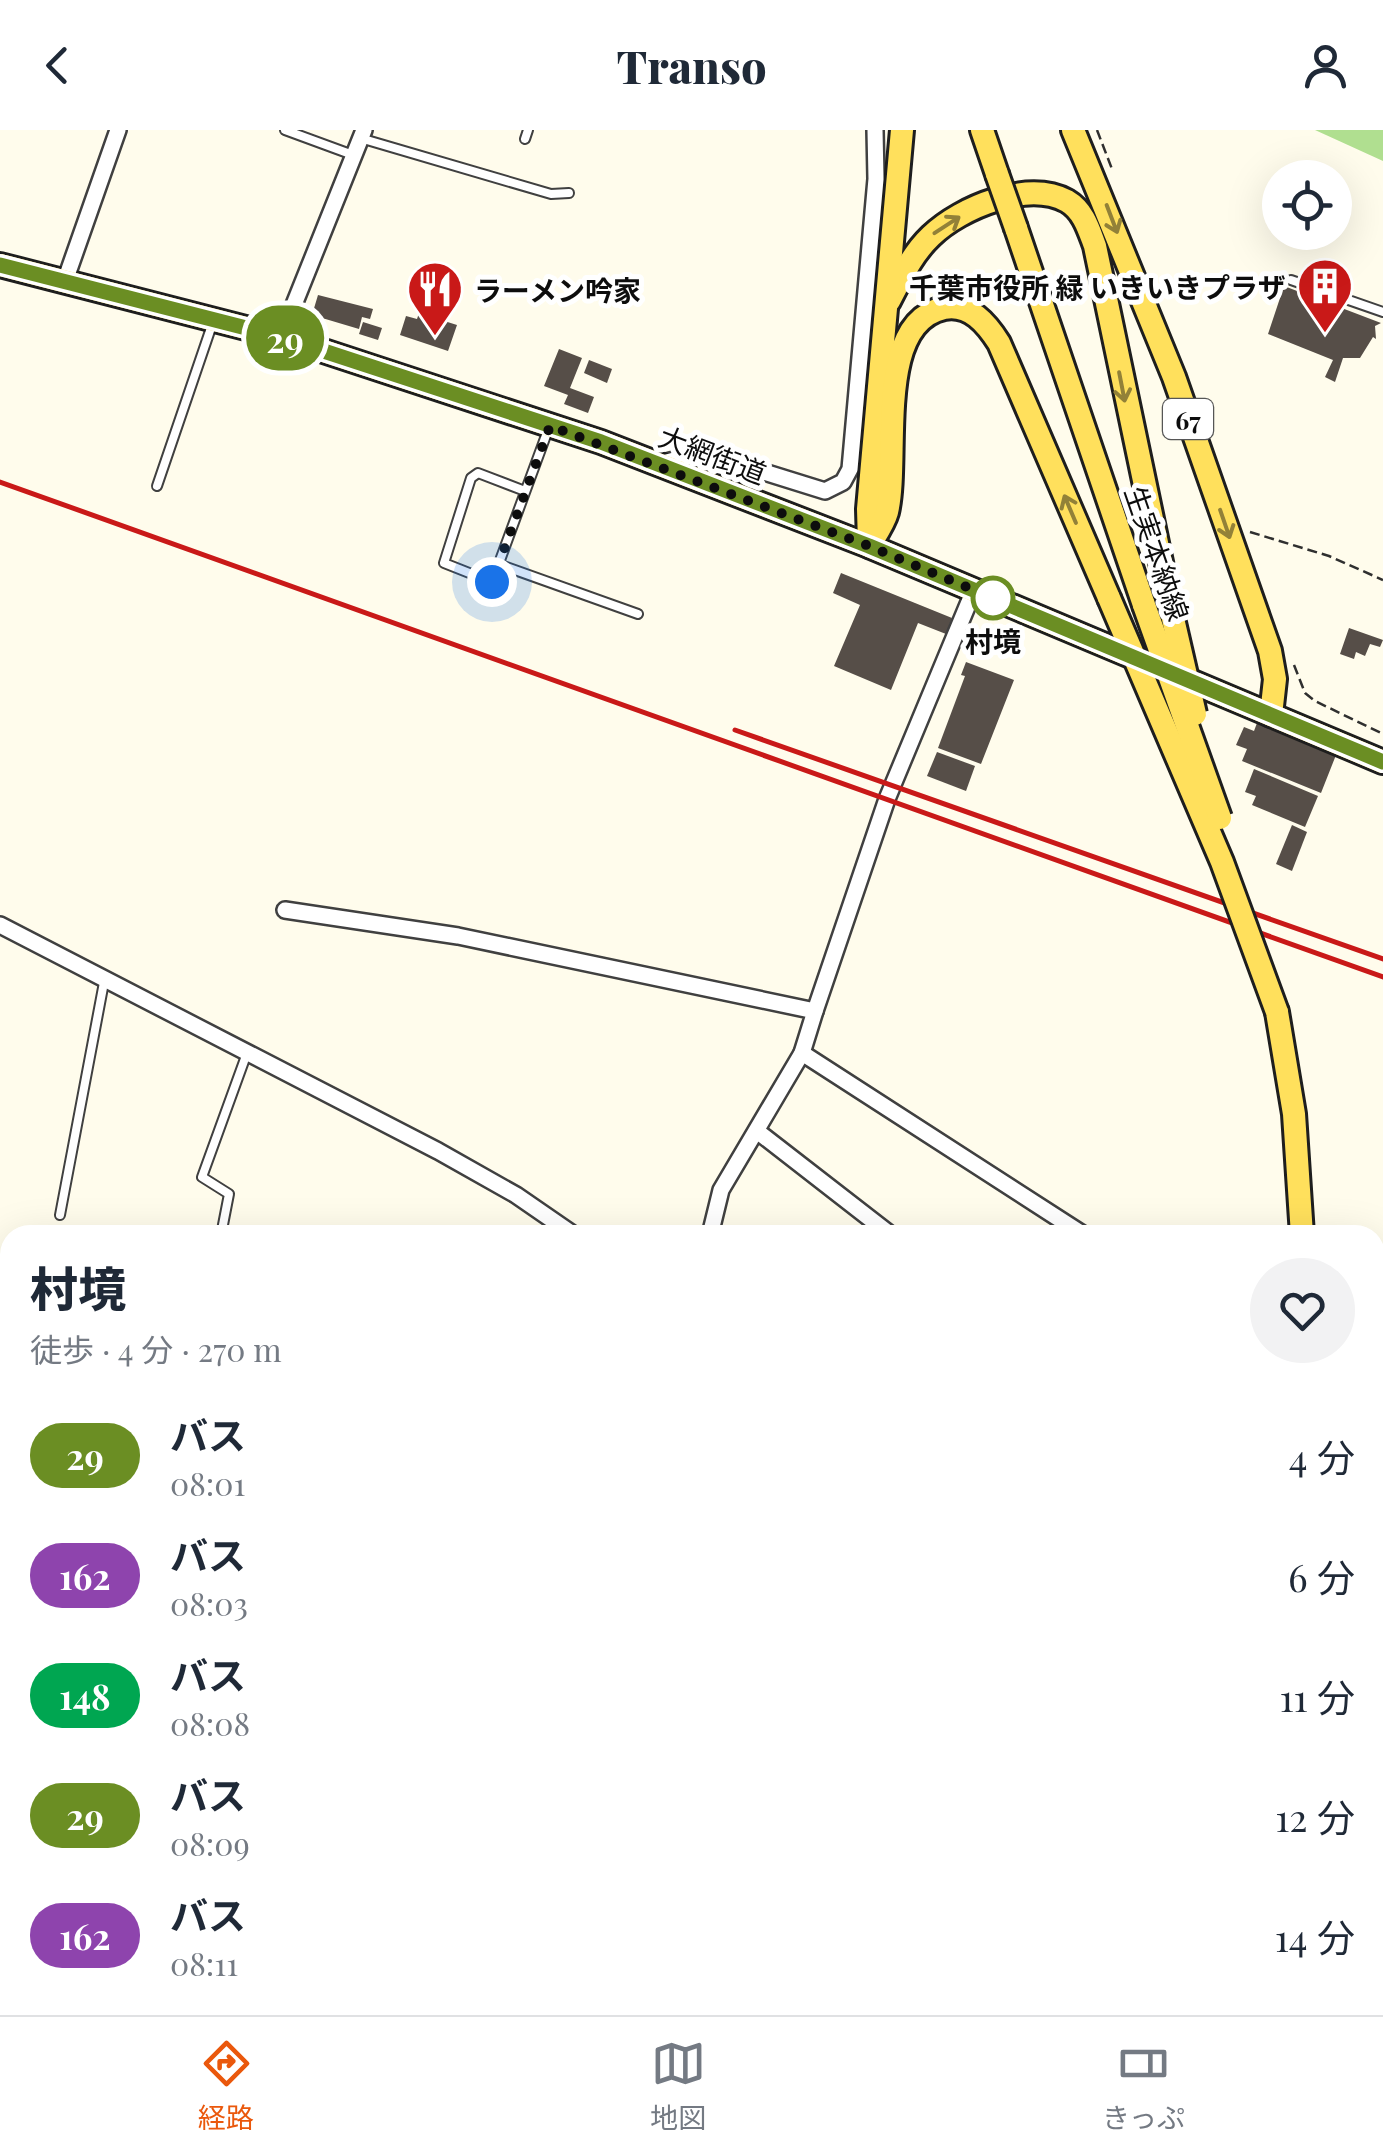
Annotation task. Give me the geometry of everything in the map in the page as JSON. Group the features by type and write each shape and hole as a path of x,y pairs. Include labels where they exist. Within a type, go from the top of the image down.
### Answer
{"main road":[{"name":"67","path":"869,546 868,509 902,130"},
{"name":"生実本納線","path":"982,130 1248,898 1277,1012 1300,1181 1302,1225"},
{"name":"67","path":"1072,130 1174,377 1270,651 1275,679 1271,715"},
{"name":"67","path":"888,300 931,236 964,215 1034,193 1067,202 1078,210 1095,246 1213,799"},
{"name":"大網街道","path":"0,265 281,337 658,464 869,546 1383,762"},
{"path":"869,546 887,514 900,354 915,324 927,314 952,307 978,317 999,343 1216,846 1277,1012"}],"street":[{"path":"64,281 118,130"},
{"path":"658,464 703,452 815,489 834,490 843,482 850,469 876,179 875,130"},
{"path":"281,337 362,134"},
{"path":"712,1225 721,1190 802,1052 887,800 974,590"},
{"path":"285,910 458,936 815,1010"},
{"path":"0,925 454,1160 558,1225"},
{"path":"802,1052 1069,1225"},
{"path":"756,1131 878,1225"}],"lane":[{"path":"285,130 353,155"},
{"path":"362,134 552,194 570,193"},
{"path":"1291,280 1383,312"},
{"path":"157,486 214,318"},
{"path":"525,491 478,473 471,478 444,563 492,582 550,426"},
{"path":"498,564 638,614"},
{"path":"60,1215 105,977"},
{"path":"223,1225 228,1194 202,1177 248,1052"}],"path":[{"path":"1248,531 1329,556 1383,580"}],"green space":[{"path":"1315,130 1383,130 1383,161"}],"building":[{"name":"千葉市役所 緑 いきいきプラザ","path":"1284,286 1381,323 1375,326 1376,339 1373,337 1360,358 1343,358 1335,382 1325,377 1333,360 1268,334"},
{"path":"318,295 373,309 370,319 362,317 359,329 312,315"},
{"path":"419,313 457,325 448,351 400,335 406,316 417,319"},
{"path":"363,322 382,328 378,340 359,334"},
{"path":"559,349 582,358 570,388 594,397 588,413 564,404 568,395 544,386"},
{"path":"589,360 612,369 607,383 584,373"},
{"path":"841,573 952,618 946,634 918,623 891,690 834,666 860,605 833,593"},
{"path":"1349,628 1383,640 1380,647 1370,644 1365,656 1356,652 1354,659 1340,654"},
{"path":"966,662 1014,680 981,764 938,748 965,676 961,675"},
{"path":"1257,723 1336,755 1321,793 1242,761 1247,749 1236,745 1244,727 1254,731"},
{"path":"937,752 975,766 966,791 927,776"},
{"path":"1254,769 1318,796 1305,827 1252,805 1256,796 1245,792"},
{"path":"1292,825 1307,832 1292,871 1276,864"}],"railway":[{"path":"0,482 1383,977"},
{"path":"735,730 1383,959"}],"bus line":[{"name":"29","path":"0,265 281,337 601,442 869,546 1383,762"}],"place":[{"name":"千葉市役所 緑 いきいきプラザ","path":"1325,335"},
{"name":"ラーメン吟家","path":"435,338"},
{"name":"村境","path":"993,598"}],"route":[{"path":"492,582 550,426 869,546 1007,604 993,598"}]}
